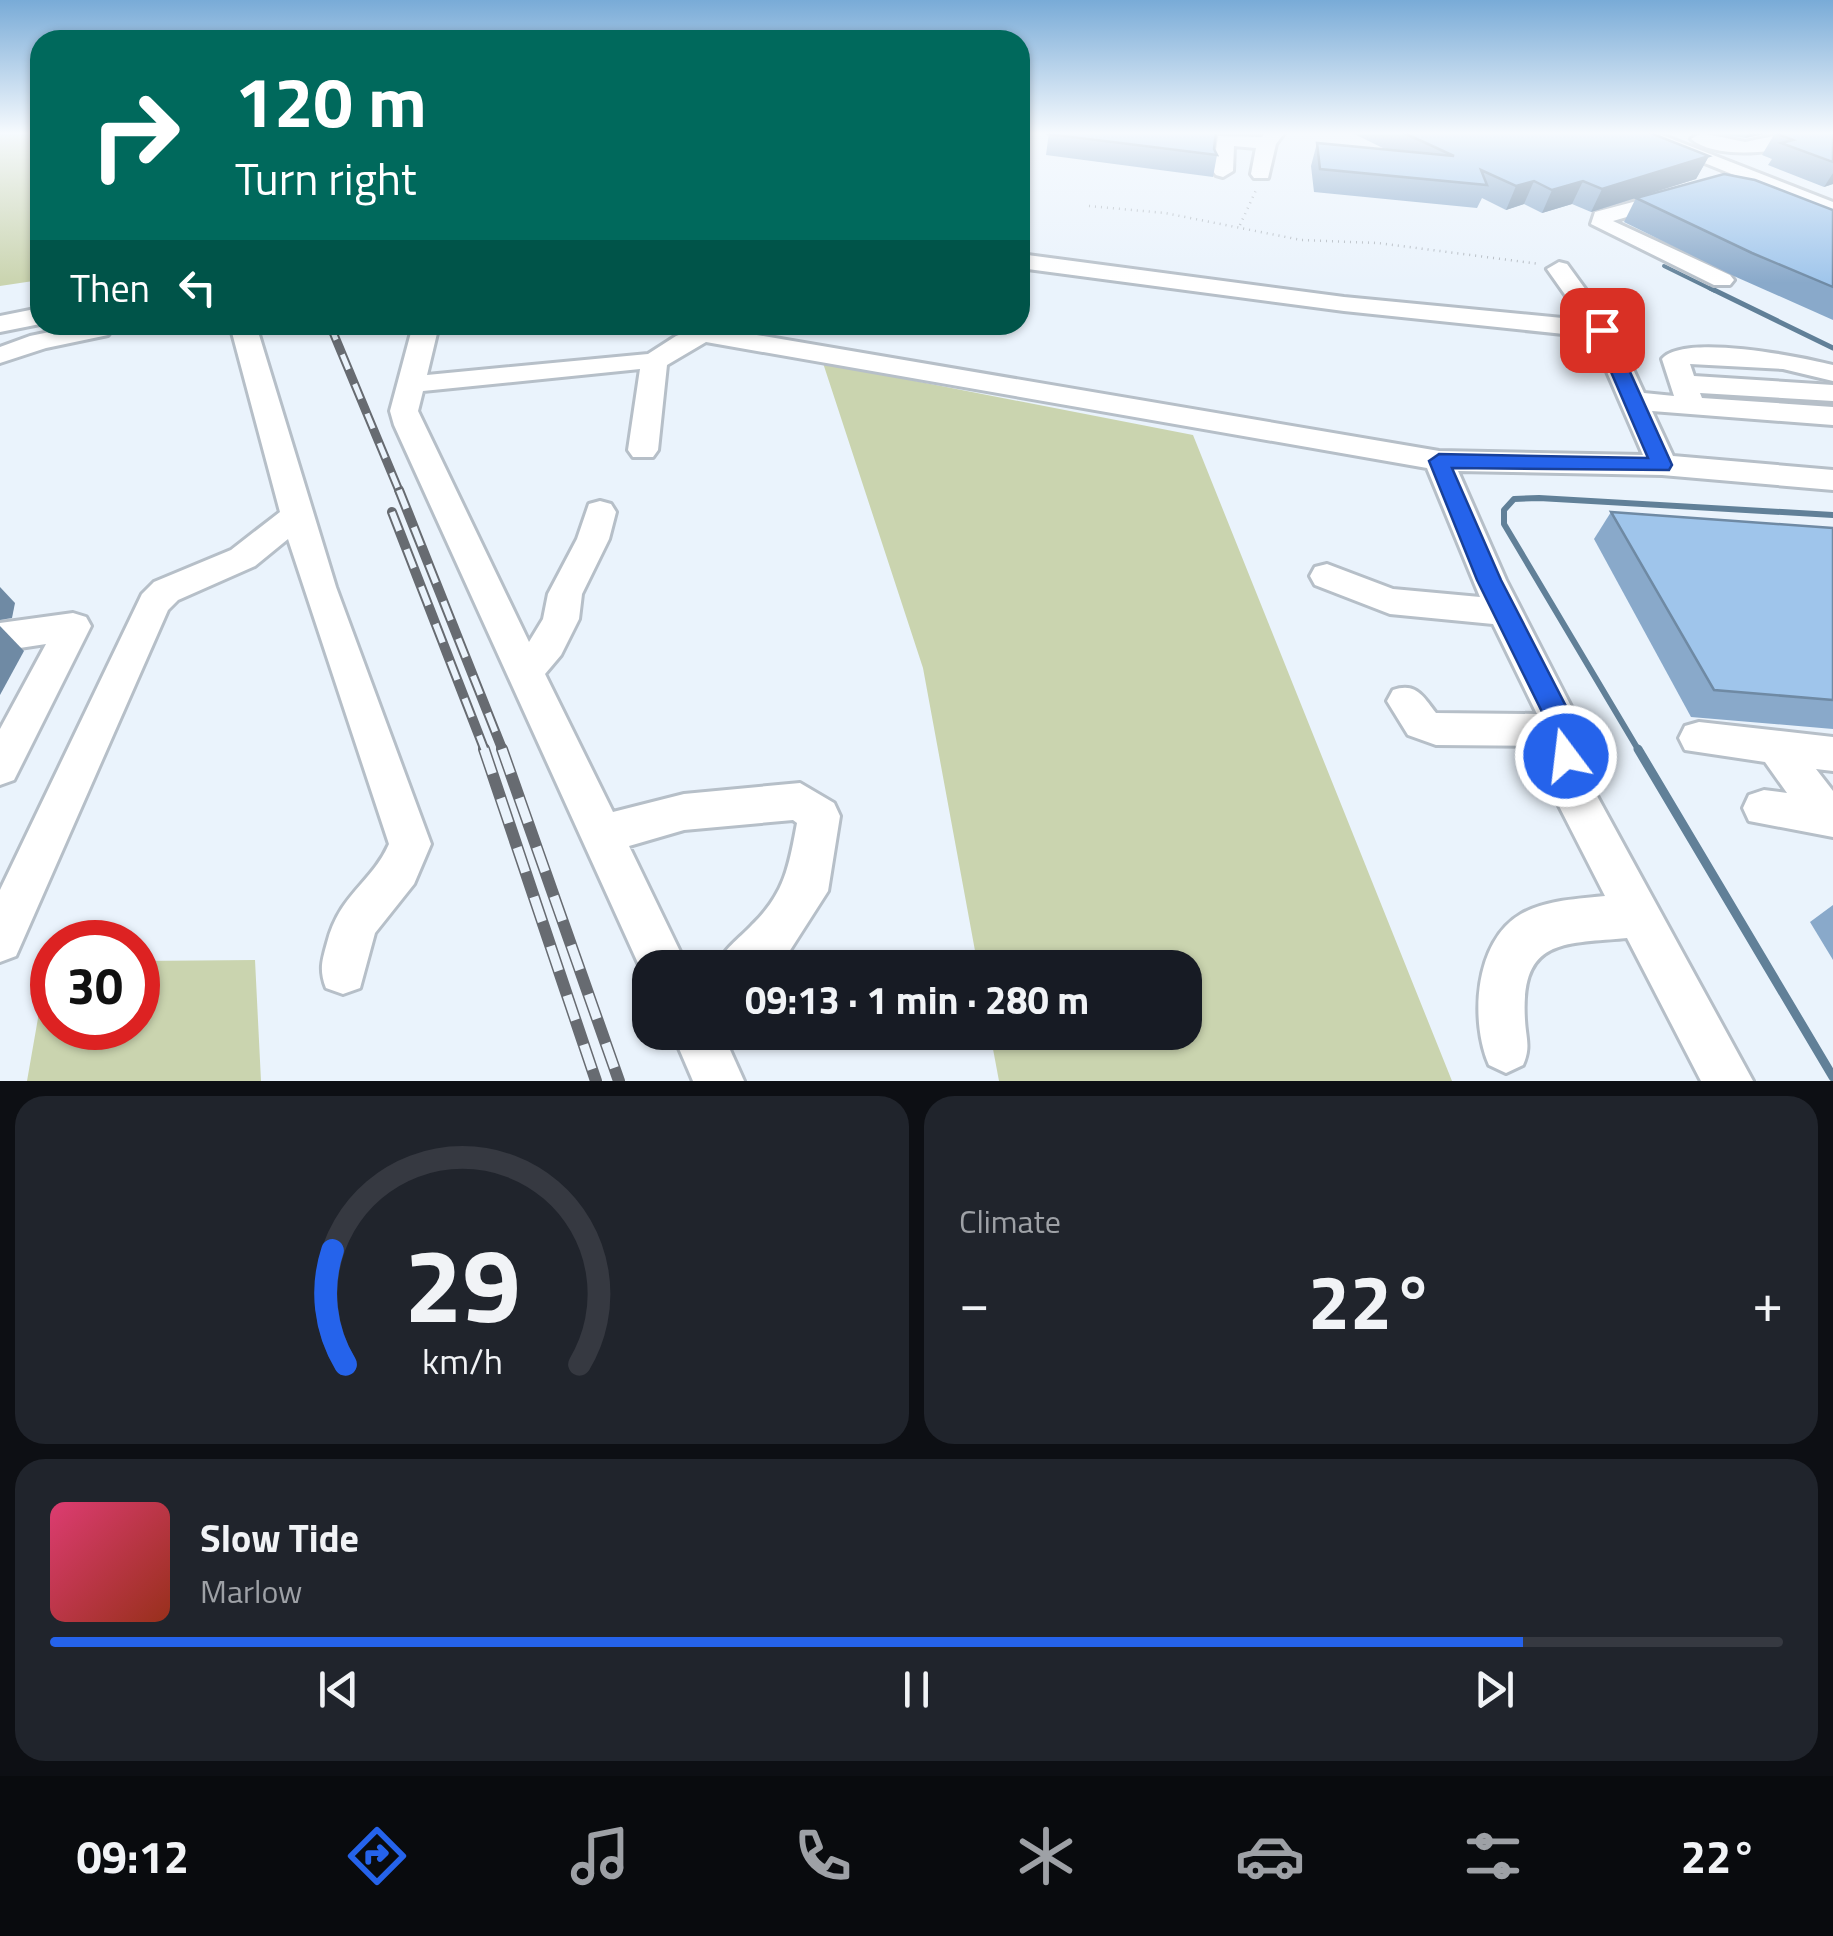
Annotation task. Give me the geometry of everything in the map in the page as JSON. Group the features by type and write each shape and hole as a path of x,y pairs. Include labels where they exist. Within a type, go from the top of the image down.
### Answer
{"street":[{"path":"1703,182 1747,194 1833,231"},
{"path":"1781,182 1832,198"},
{"path":"1799,182 1832,198"},
{"path":"1707,185 1603,217 1602,224 1722,280"},
{"path":"1804,217 1832,198"},
{"path":"1030,262 1602,330"},
{"path":"1559,268 1602,330 1662,465"},
{"path":"0,324 30,318"},
{"path":"2,356 40,341 72,335"},
{"path":"246,335 296,516 410,844 398,870 355,924 343,971"},
{"path":"424,335 404,411 408,425 657,950"},
{"path":"651,364 701,335"},
{"path":"711,335 1439,461 1662,465 1833,480"},
{"path":"1687,395 1674,359 1682,356 1783,361 1833,373"},
{"path":"414,384 634,362 651,364 655,367 642,450"},
{"path":"1634,401 1687,395 1833,393"},
{"path":"1687,395 1833,416"},
{"path":"1439,461 1505,612 1558,716 1578,800 1728,1081"},
{"path":"525,671 548,646 600,512"},
{"path":"0,940 154,603 166,591 243,558 296,516"},
{"path":"1327,576 1390,601 1505,612"},
{"path":"0,637 74,626 0,768"},
{"path":"1406,701 1422,724 1436,728 1561,730"},
{"path":"1698,738 1833,754"},
{"path":"1775,745 1830,818"},
{"path":"602,834 684,812 800,802 819,816 806,891 759,950"},
{"path":"1764,808 1830,818"},
{"path":"1506,1048 1500,1034 1502,986 1525,940 1538,928 1637,915"},
{"path":"704,1050 719,1081"}],"path":[{"path":"1240,225 1257,182"},
{"path":"1089,206 1240,225 1288,238 1378,243 1559,268"}],"green space":[{"path":"0,182 30,182 30,282 0,286"},
{"path":"823,363 1193,435 1452,1081 999,1081 993,1050 1202,1050 1202,950 975,950 923,668"},
{"path":"255,960 261,1081 27,1081 32,1050 160,1050 160,961"}],"building":[{"path":"1537,182 1578,182 1552,190"},
{"path":"1586,182 1623,182 1602,189"},
{"path":"1693,182 1761,182 1833,210 1833,287 1752,253 1636,198"},
{"path":"1611,512 1833,528 1833,700 1714,690"}],"waterway":[{"path":"1664,266 1715,291"},
{"path":"1710,288 1833,348"},
{"path":"1639,751 1504,524 1504,510 1514,499 1539,498 1833,515"},
{"path":"1638,749 1833,1077"}],"railway":[{"path":"334,335 400,493"},
{"path":"399,490 503,751"},
{"path":"392,512 485,751"},
{"path":"484,749 596,1081"},
{"path":"502,749 619,1081"}],"route":[{"path":"1566,756 1558,716 1489,580 1439,461 1656,468 1662,465 1602,330"}]}
